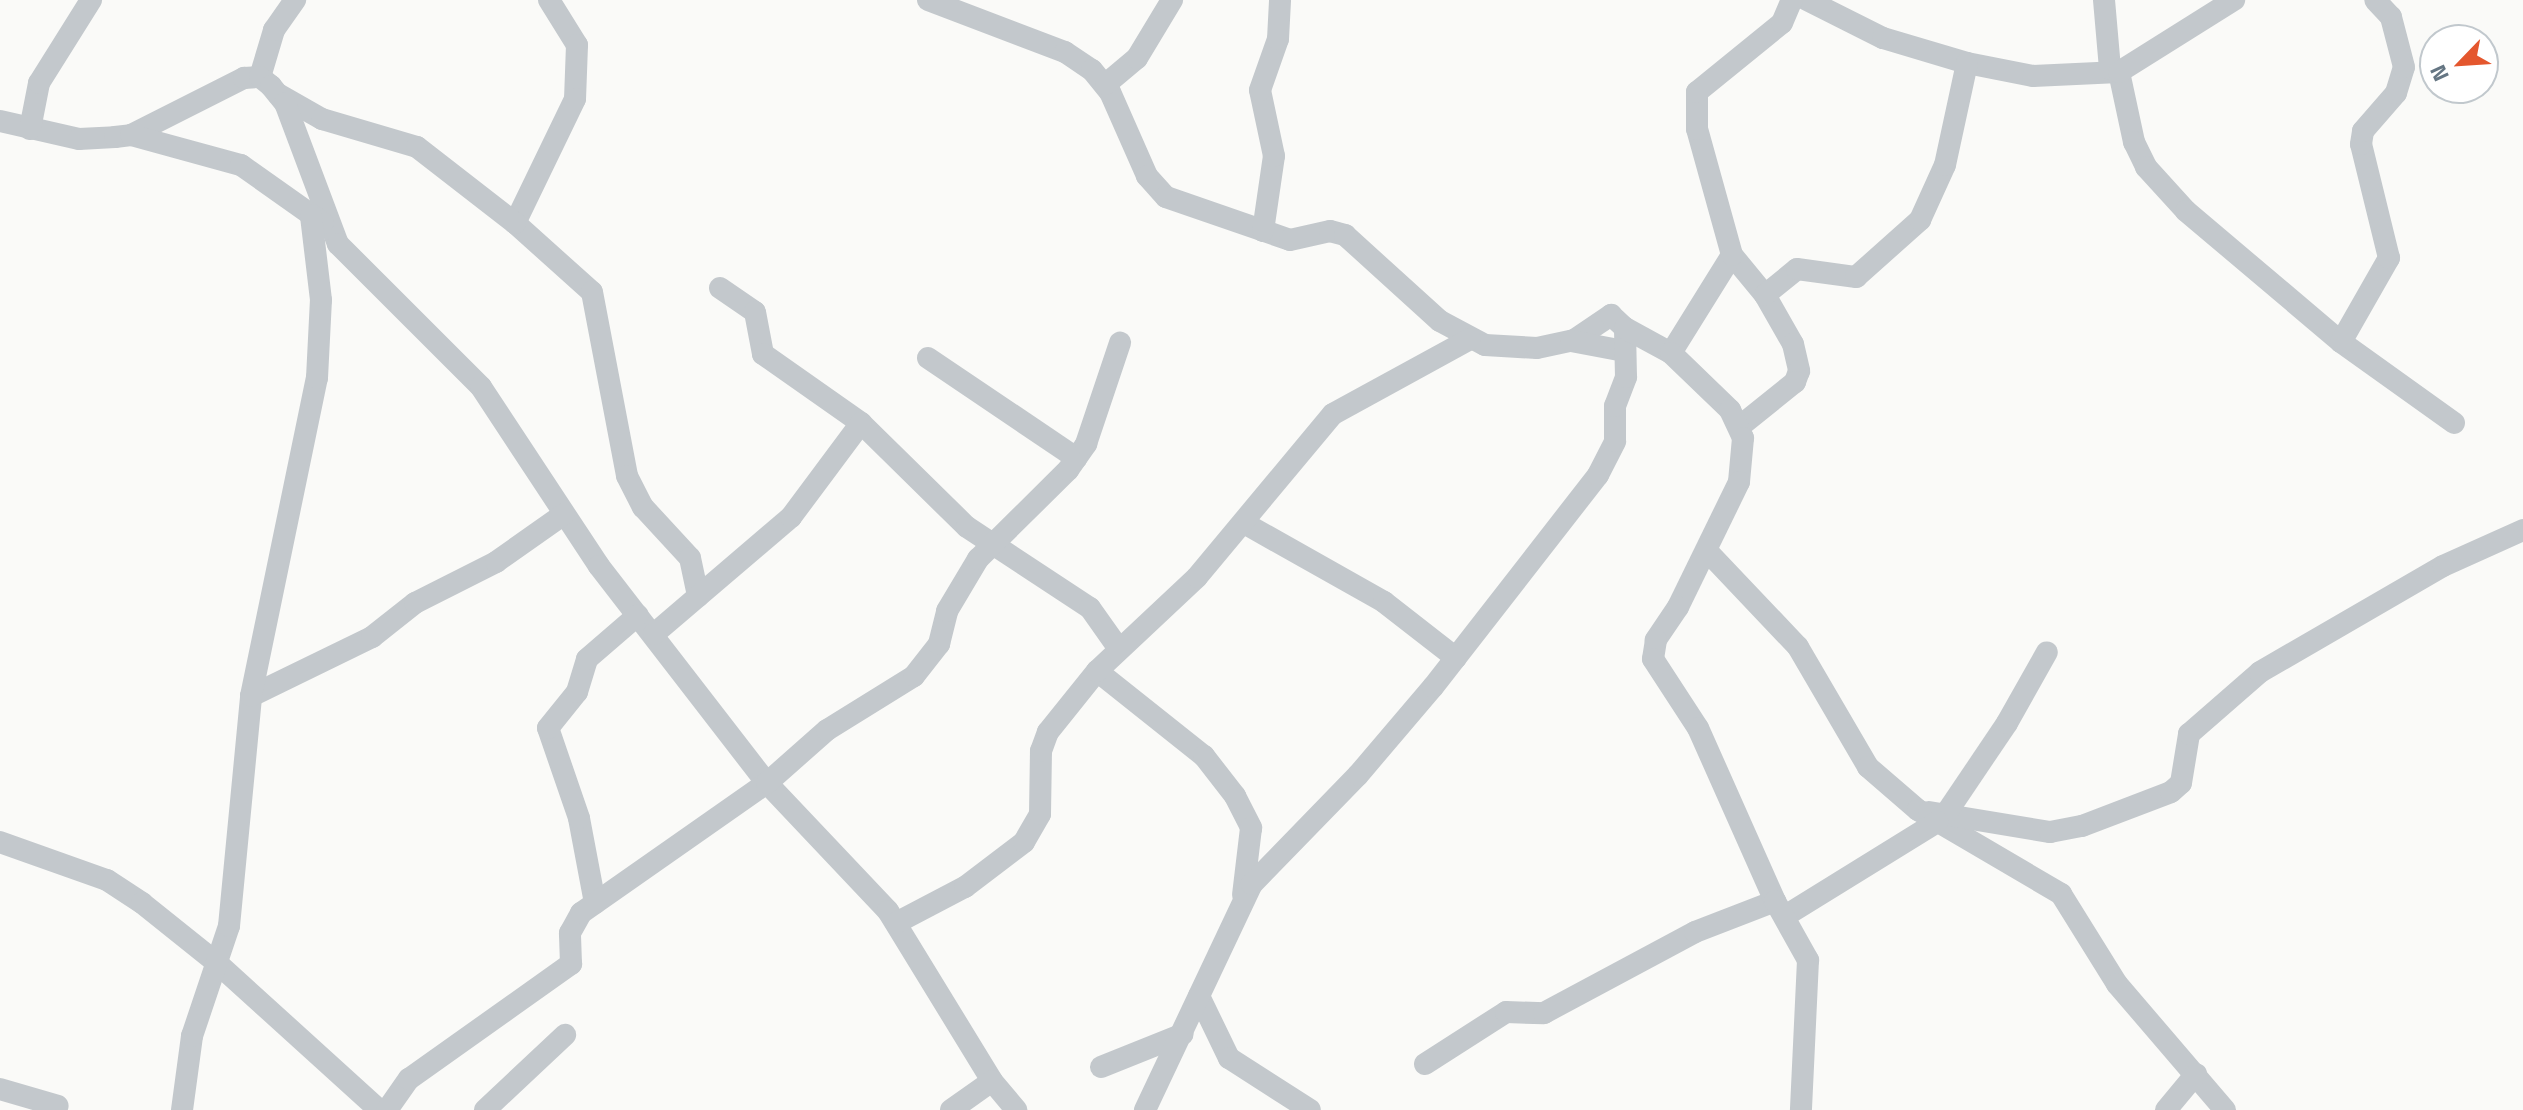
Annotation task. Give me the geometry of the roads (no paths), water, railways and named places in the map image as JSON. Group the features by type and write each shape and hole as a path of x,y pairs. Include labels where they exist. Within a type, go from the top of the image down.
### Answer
{"street":[{"path":"30,129 39,83 91,0"},
{"path":"260,77 274,30 295,0"},
{"path":"515,223 575,99 577,45 549,0"},
{"path":"928,0 1065,52 1106,84 1155,189 1290,240 1330,231 1345,235 1419,303 1470,339 1500,349 1571,341 1624,351"},
{"path":"1106,84 1137,58 1172,0"},
{"path":"1263,231 1274,156 1260,90 1278,39 1280,0"},
{"path":"1739,427 1799,375 1793,344 1765,295 1732,255 1697,129 1695,97 1707,81 1782,23 1792,0"},
{"path":"1807,0 1883,38 1967,63 2033,76 2115,71 2234,0"},
{"path":"2104,0 2115,71 2134,142 2146,167 2186,211 2341,342 2454,423"},
{"path":"2341,342 2389,258 2361,144 2363,131 2396,93 2404,67 2391,17 2375,0"},
{"path":"1765,295 1797,269 1856,277 1920,220 1945,165 1967,63"},
{"path":"131,135 231,83 260,77"},
{"path":"260,77 278,94 322,119 417,147 515,223 592,292 627,476 643,507 690,558 698,596"},
{"path":"182,1110 192,1036 229,926 251,696 317,378 321,300 319,221 278,94"},
{"path":"0,121 79,139 131,135 241,165 319,221 360,271 473,378 564,514 767,783 865,883 896,923 992,1081 1016,1110"},
{"path":"1671,353 1732,255"},
{"path":"720,288 755,312 763,354 861,423 967,527 1090,608 1119,649"},
{"path":"1571,341 1611,315 1625,328 1671,353 1730,410 1739,427 1743,453 1739,482 1707,551 1656,640 1653,659 1698,728 1810,974 1801,1110"},
{"path":"1242,902 1456,658 1598,475 1615,441 1615,406 1626,377 1625,328"},
{"path":"896,923 965,887 1024,842 1040,814 1043,742 1097,671 1197,577 1339,409 1470,339"},
{"path":"387,1110 416,1073 571,964 573,925 595,903 767,783 827,730 914,676 939,644 957,591 992,542 1076,458 1099,414 1120,343"},
{"path":"928,358 1076,458"},
{"path":"654,634 791,517 861,423"},
{"path":"251,696 372,637 415,603 496,562 564,514"},
{"path":"1244,523 1384,602 1456,658"},
{"path":"1933,816 2050,832 2082,826 2171,792 2181,783 2189,734 2260,672 2443,566 2523,530"},
{"path":"1707,551 1798,647 1868,767 1933,816 2061,894 2117,984 2225,1110"},
{"path":"595,903 579,818 548,728 577,692 587,659 638,615"},
{"path":"1425,1064 1506,1012 1544,1013 1695,932 1780,909 1933,816 2007,723 2047,652"},
{"path":"1097,671 1204,756 1235,796 1252,838 1242,902 1145,1110"},
{"path":"0,842 107,880 217,963 379,1110"},
{"path":"1199,996 1229,1058 1302,1108"},
{"path":"1101,1067 1183,1034"},
{"path":"485,1110 565,1035"},
{"path":"2166,1110 2196,1074"},
{"path":"951,1110 992,1081"},
{"path":"0,1089 58,1106"}]}
